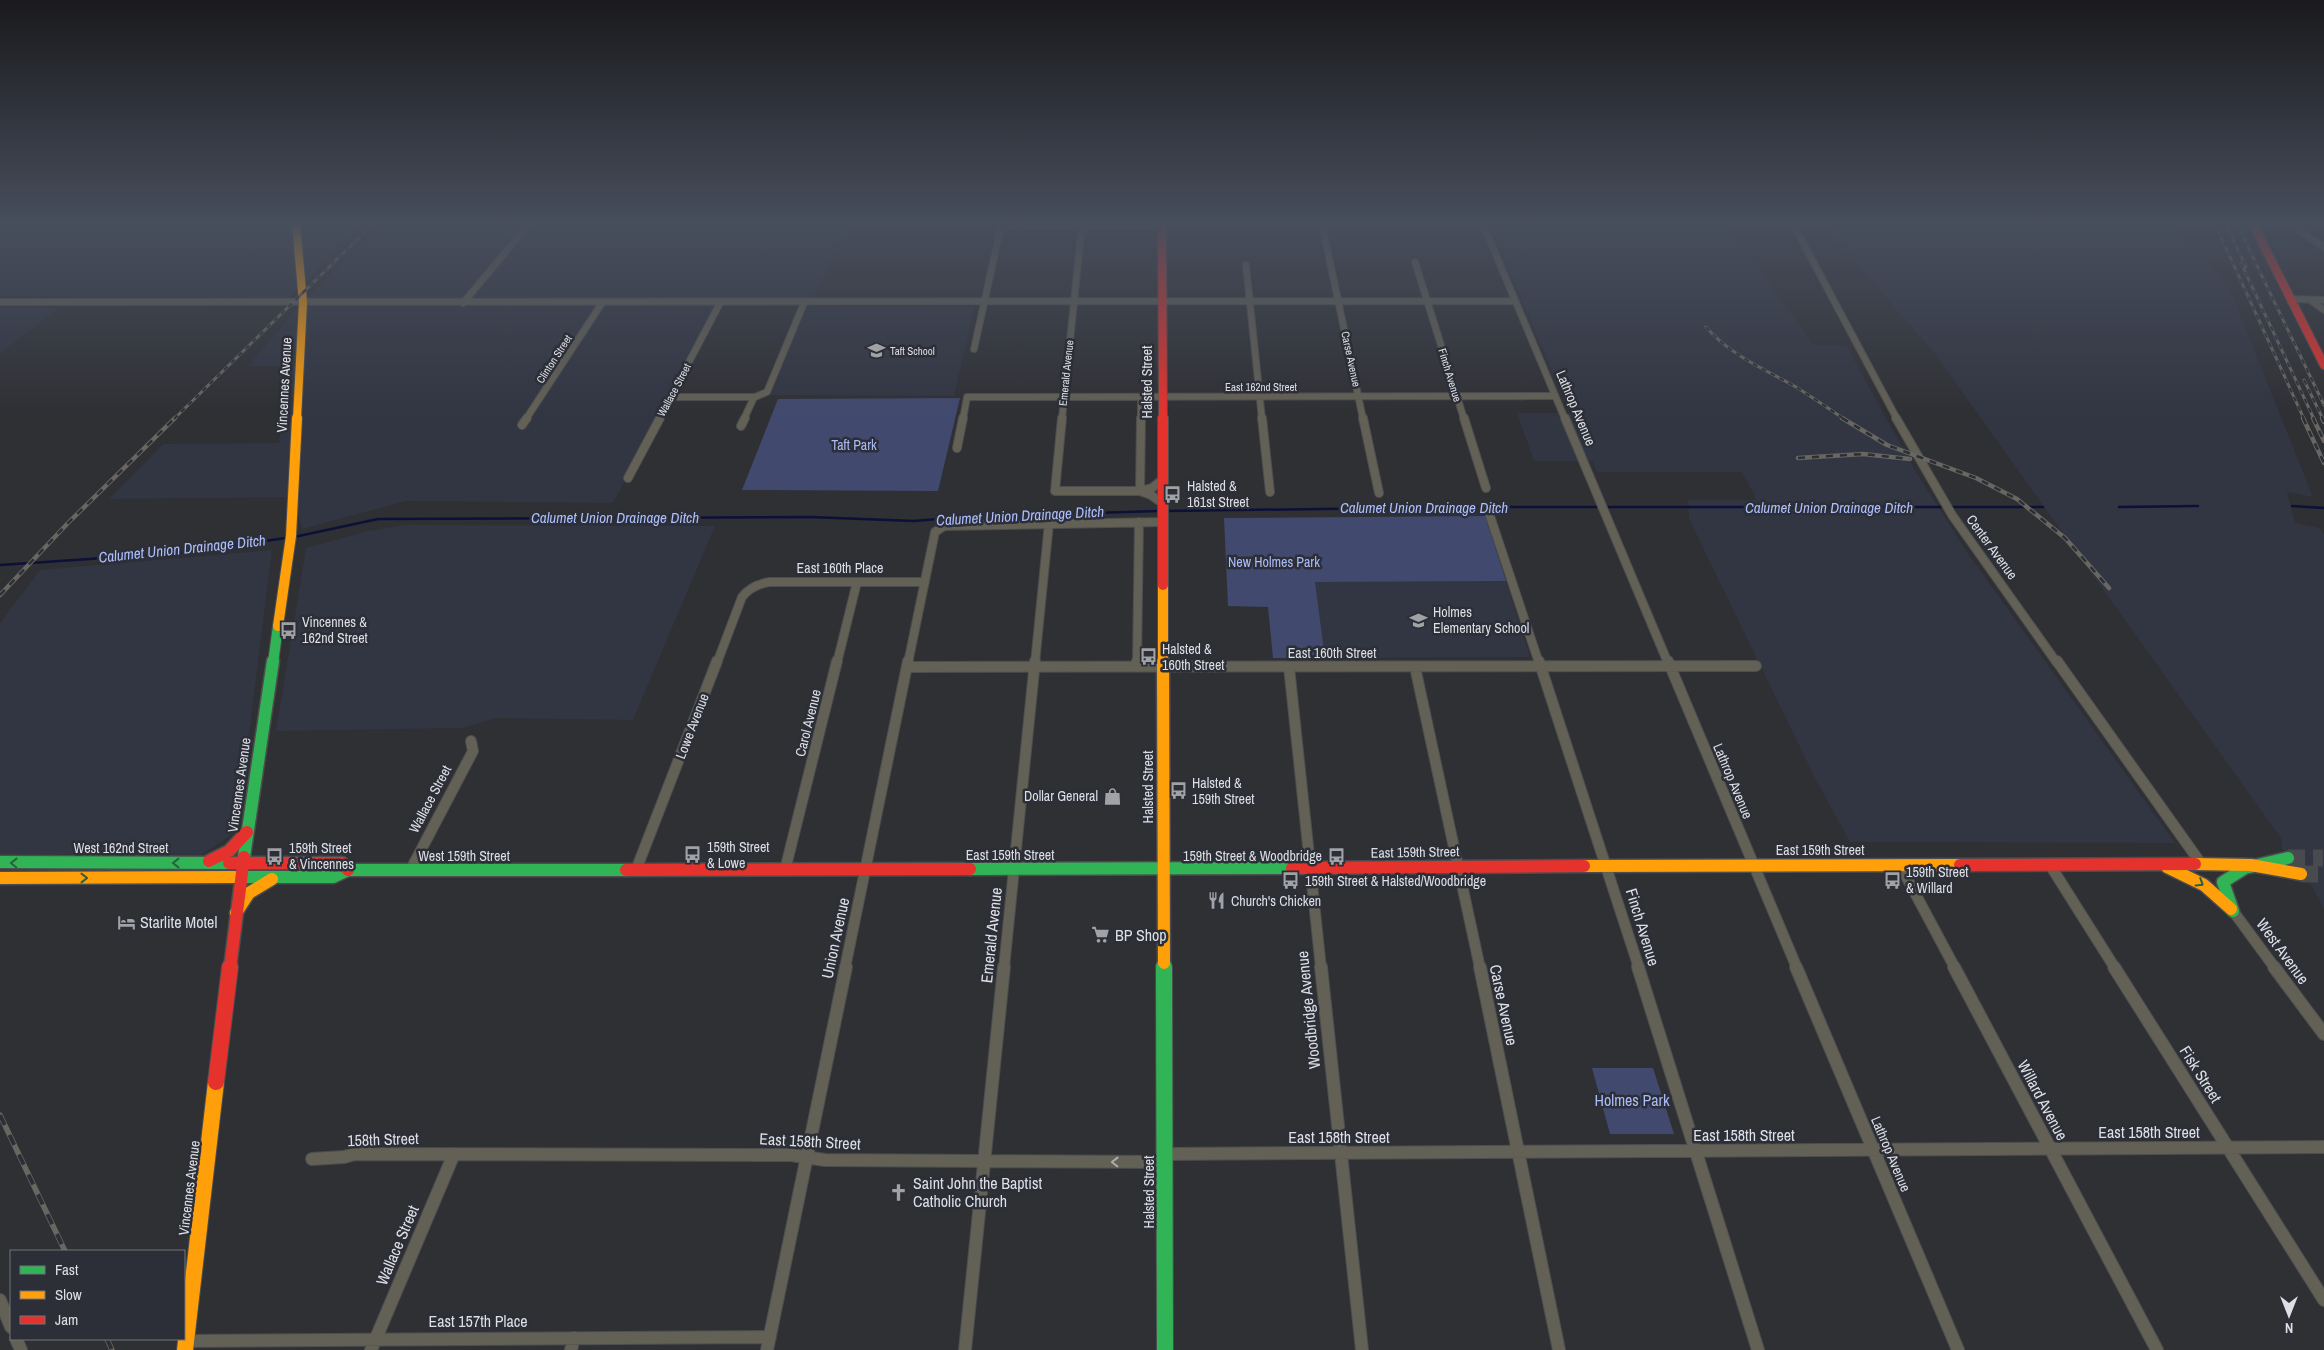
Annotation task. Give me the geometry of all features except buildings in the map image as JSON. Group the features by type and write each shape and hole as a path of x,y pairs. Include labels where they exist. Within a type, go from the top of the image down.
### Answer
{"main road":[{"name":"Vincennes Avenue","path":"185,1345 236,913 290,538 303,302 302,287"},
{"name":"Halsted Street","path":"1162,287 1165,1350"},
{"path":"2285,287 2324,365"},
{"path":"202,863 229,851 247,832"},
{"name":"East 159th Street","path":"2251,865 2288,858"},
{"name":"West 162nd Street","path":"0,862 243,863"},
{"name":"West 159th Street","path":"243,863 342,863 348,870"},
{"path":"2161,864 2204,885 2233,911"},
{"name":"East 159th Street","path":"579,871 1163,870 1460,866 2202,864 2251,865 2300,874"},
{"path":"2233,911 2223,882 2226,878 2251,865"},
{"name":"West 159th Street","path":"241,877 333,878 348,870 579,871"},
{"path":"0,878 241,877"},
{"path":"236,913 249,892 265,882 278,878"}],"street":[{"path":"463,302 476,287"},
{"path":"974,349 988,287"},
{"name":"Emerald Avenue","path":"1075,287 1055,491 1140,492"},
{"path":"1248,287 1270,492"},
{"name":"Carse Avenue","path":"1336,287 1379,493"},
{"name":"Finch Avenue","path":"1422,287 1486,488"},
{"name":"Lathrop Avenue","path":"1509,287 1958,1350"},
{"name":"Center Avenue","path":"1827,287 1952,515 2202,864"},
{"path":"2291,299 2324,300"},
{"path":"2310,300 2324,310"},
{"path":"0,302 1162,303 1515,301"},
{"name":"Clinton Street","path":"522,425 602,303"},
{"name":"Wallace Street","path":"628,478 720,303"},
{"path":"670,397 754,397 767,392 804,303"},
{"name":"East 162nd Street","path":"957,448 967,397 1555,396"},
{"path":"741,426 754,397"},
{"name":"Halsted Street","path":"1140,492 1141,397"},
{"path":"1140,492 1152,488 1162,480"},
{"path":"1140,492 1151,494 1162,502"},
{"name":"Finch Avenue","path":"1490,516 1606,866 1758,1350"},
{"path":"1136,667 1138,522"},
{"path":"1049,523 1163,522"},
{"name":"Emerald Avenue","path":"965,1350 1049,523"},
{"name":"Union Avenue","path":"769,1344 935,532 944,526 1049,523"},
{"name":"East 160th Place","path":"754,586 769,582 925,582"},
{"name":"Carol Avenue","path":"785,870 857,582"},
{"name":"Lowe Avenue","path":"636,870 742,597 754,586"},
{"name":"East 160th Street","path":"908,667 1756,666"},
{"name":"Woodbridge Avenue","path":"1289,667 1362,1350"},
{"name":"Carse Avenue","path":"1415,667 1460,866 1559,1350"},
{"name":"Wallace Street","path":"410,871 473,751 471,741"},
{"name":"Fisk Street","path":"2050,864 2324,1300"},
{"name":"Willard Avenue","path":"1900,865 2157,1350"},
{"name":"West Avenue","path":"2233,911 2324,1034"},
{"name":"East 158th Street","path":"454,1154 791,1155 825,1160 984,1161 1341,1154 2324,1147"},
{"name":"158th Street","path":"312,1159 344,1157 355,1154 454,1154"},
{"name":"Wallace Street","path":"373,1345 454,1154"},
{"path":"0,1300 10,1325"},
{"name":"East 157th Place","path":"185,1345 769,1344"}],"shaded area":[{"path":"0,287 300,287 289,298 0,296"},
{"path":"319,287 818,287 814,296 804,303 719,303 613,503 406,501 302,529 293,497 109,499 163,444 279,443 288,366 248,366 298,307"},
{"path":"1517,287 1772,287 1814,345 1846,345 1916,472 1967,552 2175,843 1850,842 1814,776 1689,519 1688,500 1757,500 1742,472 1597,472 1592,461 1534,461 1517,413 1570,413"},
{"path":"1877,287 2227,287 2231,292 2313,497 2287,492 2295,523 2320,528 2324,534 2324,909 2311,885 2282,848 2281,838 1932,350"},
{"path":"0,307 60,307 0,353"},
{"name":"Taft School","path":"806,307 974,307 954,396 769,395"},
{"path":"404,525 715,526 633,720 496,718 463,728 276,731 306,548 368,531"},
{"path":"272,550 237,831 201,855 0,854 0,623 40,570"},
{"name":"Holmes Elementary School","path":"1506,581 1530,657 1325,658 1315,582"}],"green space":[{"name":"Taft Park","path":"960,398 938,491 742,490 778,399"},
{"name":"New Holmes Park","path":"1485,516 1506,581 1315,582 1325,658 1273,658 1268,607 1228,606 1224,518"},
{"name":"Holmes Park","path":"1592,1068 1653,1068 1674,1134 1610,1134"}],"waterway":[{"name":"Calumet Union Drainage Ditch","path":"2119,507 2198,506"},
{"name":"Calumet Union Drainage Ditch","path":"2292,506 2324,508"},
{"name":"Calumet Union Drainage Ditch","path":"1167,511 1468,507 2043,507"},
{"name":"Calumet Union Drainage Ditch","path":"294,537 378,519 810,517 914,521 962,517 1159,511"},
{"name":"Calumet Union Drainage Ditch","path":"0,565 179,553 286,538"}],"tunnel":[{"path":"2288,858 2323,858"},
{"path":"2301,874 2324,874"}],"railway":[{"path":"174,419 309,287"},
{"path":"2244,287 2304,419"},
{"path":"2252,287 2314,419"},
{"path":"2267,287 2324,405"},
{"path":"1706,327 1715,337 1737,354 1796,387 1844,419"},
{"path":"2304,380 2323,419"},
{"path":"0,595 68,523 175,418"},
{"path":"1842,418 1887,445 1976,478 2017,499 2065,538 2109,588"},
{"path":"2303,418 2324,463"},
{"path":"2313,418 2324,441"},
{"path":"2322,418 2324,422"},
{"path":"1798,458 1863,454 1910,459"},
{"path":"0,1115 65,1250"},
{"path":"107,1340 112,1350"}],"traffic: fast":[{"path":"244,857 278,626"},
{"path":"2233,911 2223,882 2237,871 2245,868 2288,858"},
{"path":"0,862 229,863"},
{"path":"970,869 1292,868"},
{"path":"234,877 333,877 348,870 626,870"},
{"path":"1164,963 1165,1350"}],"traffic: slow":[{"path":"278,626 291,536 303,302 302,287"},
{"path":"1163,585 1164,963"},
{"path":"2195,864 2251,865 2301,874"},
{"path":"1584,866 1960,865"},
{"path":"2167,867 2204,885 2231,909"},
{"path":"0,878 234,877"},
{"path":"236,913 249,893 272,879"},
{"path":"185,1350 216,1082"}],"traffic: jam":[{"path":"1162,287 1163,585"},
{"path":"2285,287 2324,365"},
{"path":"209,861 229,851 247,832"},
{"path":"216,1082 244,857"},
{"path":"229,863 342,863 348,870"},
{"path":"1960,865 2195,864"},
{"path":"1292,868 1584,866"},
{"path":"626,870 970,869"}],"place":[{"name":"Taft School","path":"876,351"},
{"name":"Halsted & 161st Street","path":"1173,494"},
{"name":"Holmes Elementary School","path":"1419,620"},
{"name":"Vincennes & 162nd Street","path":"288,630"},
{"name":"Halsted & 160th Street","path":"1148,657"},
{"name":"Halsted & 159th Street","path":"1178,791"},
{"name":"Dollar General","path":"1112,796"},
{"name":"159th Street & Lowe","path":"693,855"},
{"name":"159th Street & Vincennes","path":"275,856"},
{"name":"159th Street & Woodbridge","path":"1336,856"},
{"name":"159th Street & Willard","path":"1892,880"},
{"name":"159th Street & Halsted/Woodbridge","path":"1291,881"},
{"name":"Church's Chicken","path":"1217,901"},
{"name":"Starlite Motel","path":"126,922"},
{"name":"BP Shop","path":"1101,935"},
{"name":"Saint John the Baptist Catholic Church","path":"899,1192"}]}
